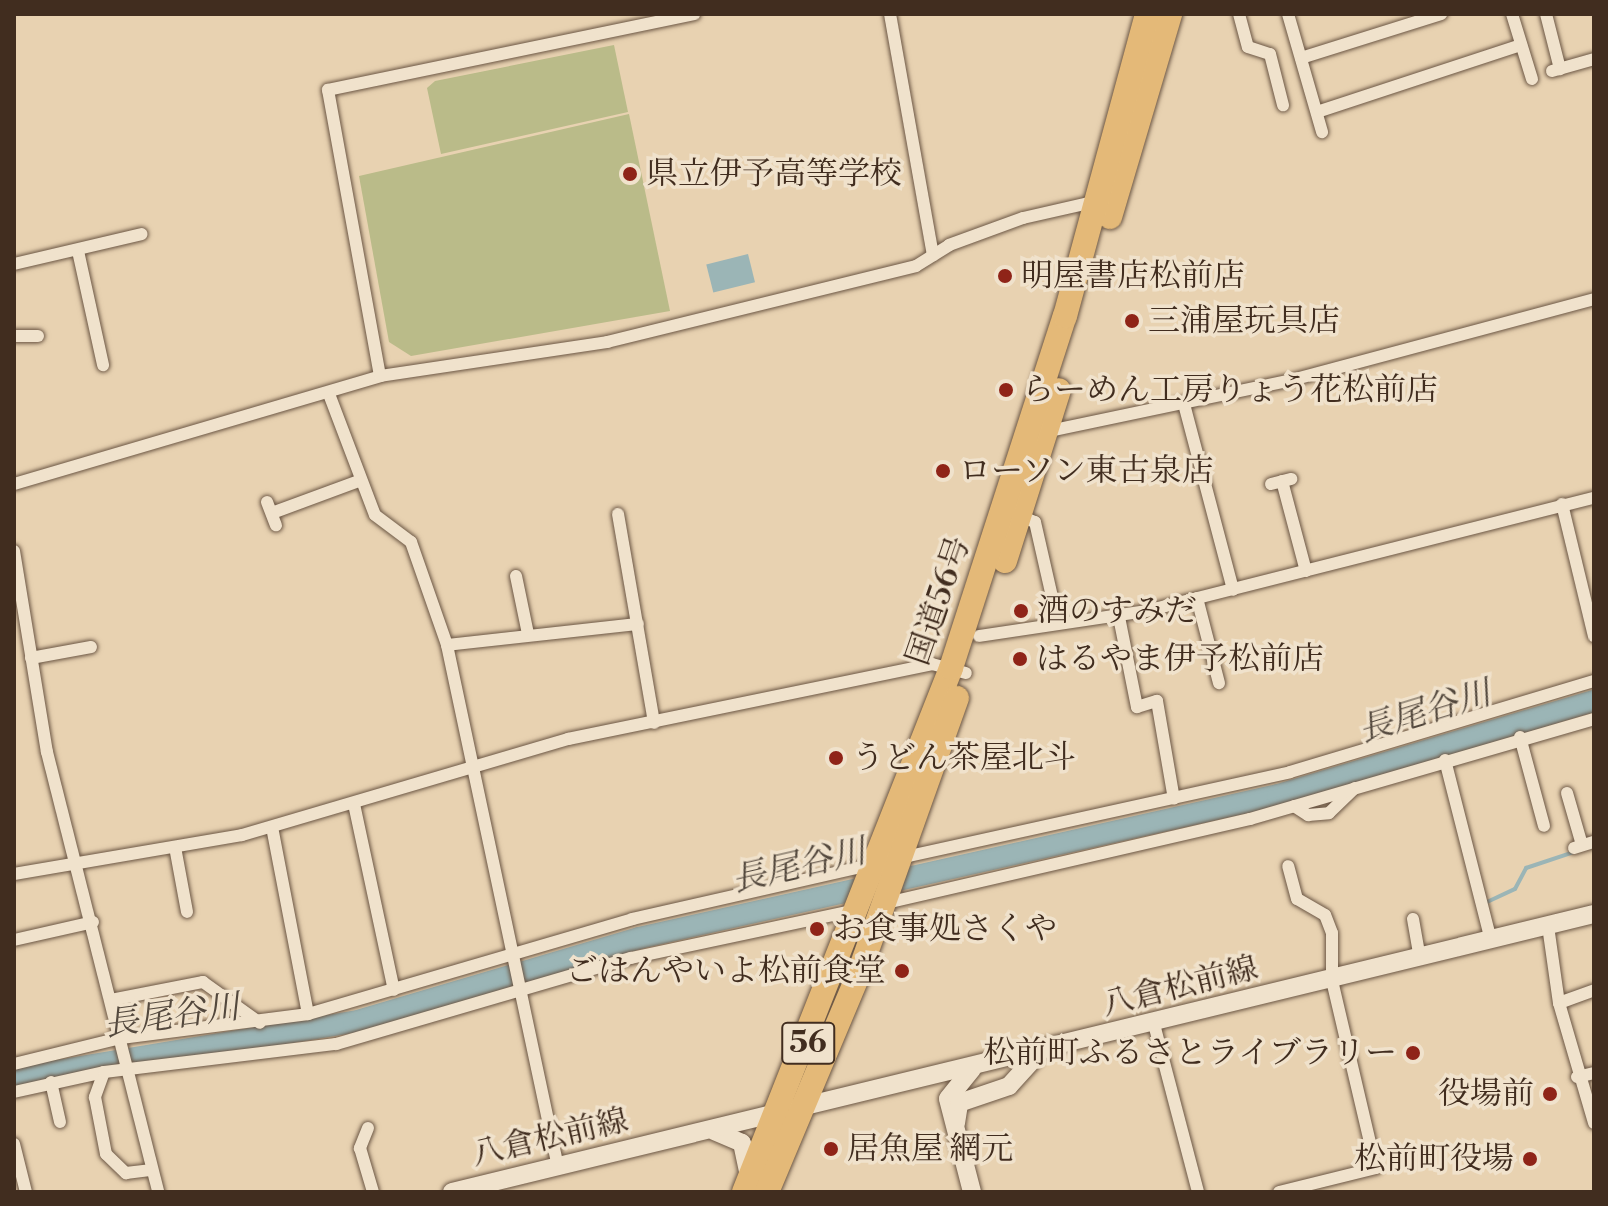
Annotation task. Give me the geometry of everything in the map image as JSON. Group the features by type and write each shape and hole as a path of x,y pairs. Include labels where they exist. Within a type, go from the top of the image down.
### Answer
{"highway":[{"name":"国道56号","path":"1106,199 1147,14"},
{"name":"国道56号","path":"753,1188 790,1114 889,862 958,671 1038,431 1106,199 1170,14"},
{"name":"国道56号","path":"958,671 979,636 1020,516 1038,431"}],"main road":[{"name":"八倉松前線","path":"452,1192 790,1114 1594,914"},
{"path":"956,1126 959,1103 1009,1086 1039,1053"},
{"path":"972,1069 949,1095 972,1192"},
{"path":"711,1130 742,1143 753,1188"}],"street":[{"path":"380,376 328,90 694,14"},
{"path":"890,14 933,255"},
{"path":"1239,14 1248,47 1270,54 1283,105"},
{"path":"1288,14 1322,132"},
{"path":"1301,58 1441,14"},
{"path":"1512,14 1532,79"},
{"path":"1541,15 1556,70 1594,59"},
{"path":"1317,112 1521,45"},
{"path":"14,484 329,394 380,376 607,342 916,266 933,255 1023,218 1106,199"},
{"path":"14,264 142,234"},
{"path":"78,251 103,365"},
{"path":"1038,431 1184,404 1594,299"},
{"path":"14,336 38,336"},
{"path":"329,394 375,515 411,542 447,645 468,764 522,991 558,1167"},
{"path":"1184,404 1233,590"},
{"path":"272,513 361,480"},
{"path":"1282,482 1306,571"},
{"path":"979,636 1119,617 1594,498"},
{"path":"1562,504 1594,636"},
{"path":"618,514 654,723"},
{"path":"1020,516 1035,522 1058,623"},
{"path":"14,551 47,752 93,922 158,1192"},
{"path":"516,576 528,634"},
{"path":"1197,598 1219,683"},
{"path":"1119,617 1137,707 1157,701 1174,799"},
{"path":"447,645 638,624"},
{"path":"31,658 91,647"},
{"path":"14,874 272,827 354,804 468,764 654,723 932,664 958,671"},
{"path":"14,1064 121,1041 308,1014 514,957 632,919 1174,799 1594,681"},
{"path":"14,1092 104,1072 336,1044 631,958 1294,806 1520,737 1594,719"},
{"path":"1520,737 1544,826"},
{"path":"1445,760 1491,940"},
{"path":"1567,793 1583,845"},
{"path":"354,804 394,990"},
{"path":"272,827 308,1014"},
{"path":"175,847 187,912"},
{"path":"1279,1192 1376,1168 1332,980 1334,945 1325,915 1297,899 1288,866"},
{"path":"1413,919 1420,958"},
{"path":"14,940 93,922"},
{"path":"1548,926 1559,1003 1577,1077 1594,1123"},
{"path":"111,1000 203,982 260,1023"},
{"path":"1559,1003 1594,990"},
{"path":"1154,1024 1198,1192"},
{"path":"104,1072 95,1097 106,1154 126,1173 152,1170"},
{"path":"1577,1077 1594,1073"},
{"path":"51,1082 60,1122"},
{"path":"368,1128 360,1148 373,1192"},
{"path":"14,1144 26,1192"}],"green space":[{"path":"614,45 628,112 441,154 427,88 435,81"},
{"path":"629,114 670,311 411,356 389,342 359,176"}],"water":[{"path":"748,254 755,282 713,293 706,264"}],"waterway":[{"name":"長尾谷川","path":"14,1078 354,1022 639,938 1278,795 1594,701"},
{"path":"1487,902 1515,889 1526,868 1574,852"}],"place":[{"name":"県立伊予高等学校","path":"630,174"},
{"name":"明屋書店松前店","path":"1005,276"},
{"name":"三浦屋玩具店","path":"1132,321"},
{"name":"らーめん工房りょう花松前店","path":"1006,390"},
{"name":"ローソン東古泉店","path":"943,471"},
{"name":"酒のすみだ","path":"1021,611"},
{"name":"はるやま伊予松前店","path":"1020,659"},
{"name":"うどん茶屋北斗","path":"836,758"},
{"name":"お食事処さくや","path":"817,929"},
{"name":"ごはんやいよ松前食堂","path":"902,971"},
{"name":"松前町ふるさとライブラリー","path":"1413,1053"},
{"name":"役場前","path":"1550,1094"},
{"name":"居魚屋 網元","path":"831,1149"},
{"name":"松前町役場","path":"1530,1159"}]}
